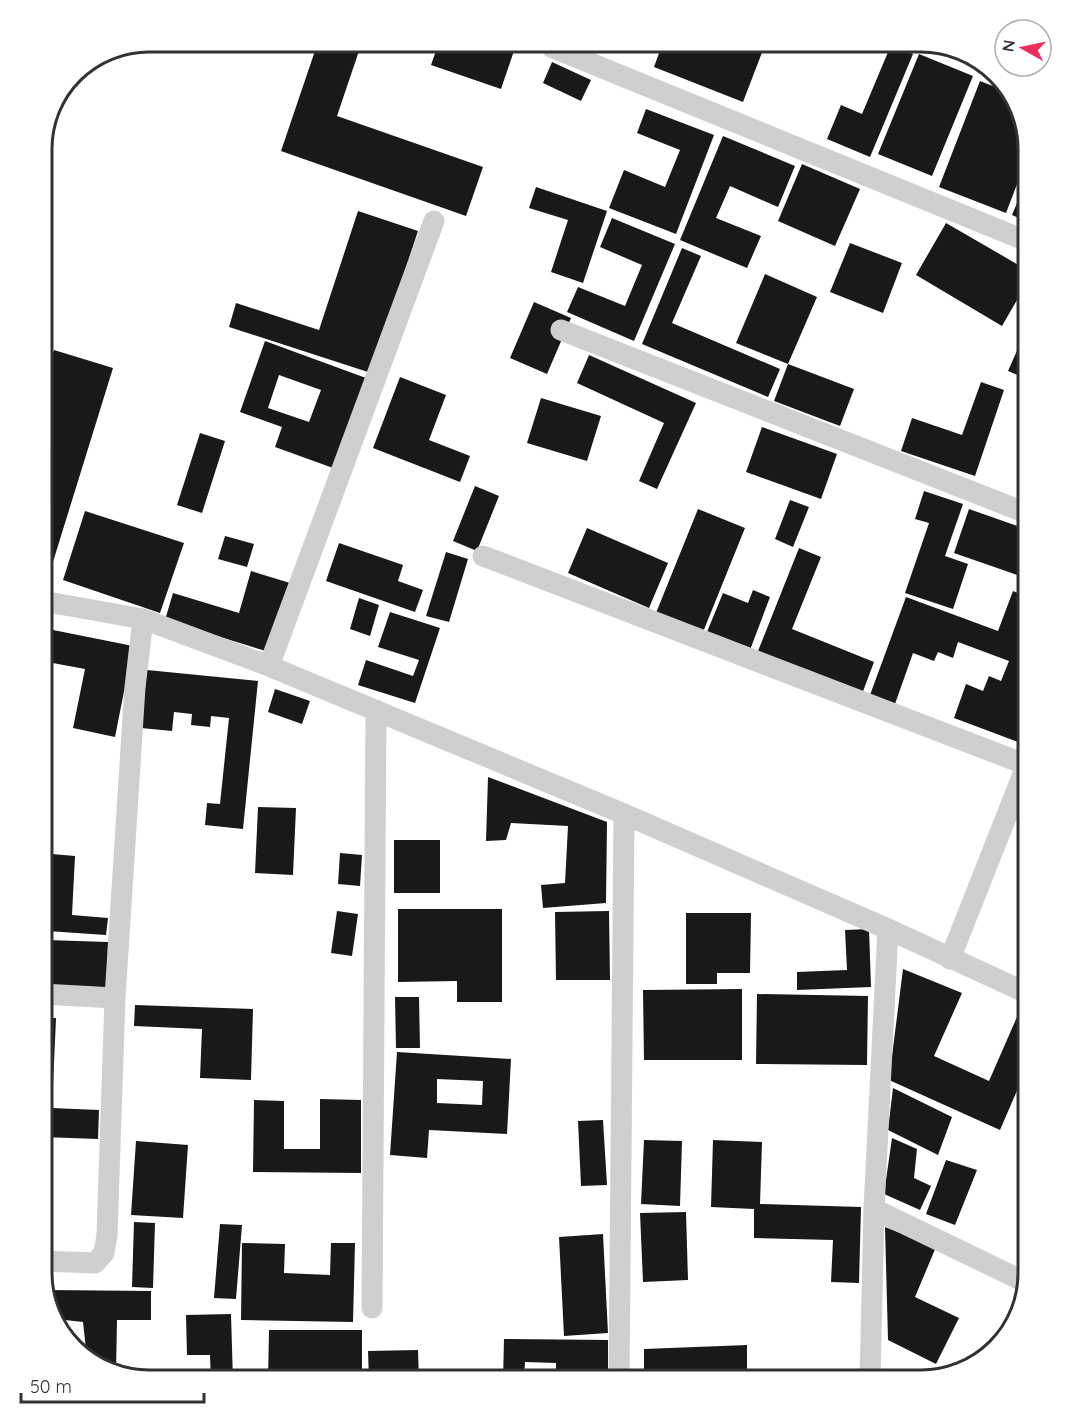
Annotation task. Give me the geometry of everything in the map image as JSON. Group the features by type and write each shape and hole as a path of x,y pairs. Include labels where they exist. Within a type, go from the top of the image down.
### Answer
{"street":[{"path":"565,53 1018,238"},
{"path":"269,666 434,221"},
{"path":"561,330 1018,510"},
{"path":"483,556 1018,758"},
{"path":"53,603 143,620 269,666 624,814 888,929 1018,989"},
{"path":"52,1261 95,1263 104,1253 107,1235 114,998 134,699 143,620"},
{"path":"372,1308 376,710"},
{"path":"950,959 1018,787"},
{"path":"619,1370 624,814"},
{"path":"870,1370 874,1209 888,929"},
{"path":"52,995 114,998"},
{"path":"874,1209 1018,1279"}],"building":[{"path":"315,52 359,52 337,116 483,167 466,216 281,151"},
{"path":"435,52 513,52 501,89 431,65"},
{"path":"659,53 762,53 743,102 654,67"},
{"path":"888,53 913,54 870,157 827,139 841,105 862,114"},
{"path":"919,54 973,76 932,176 878,154"},
{"path":"552,62 591,80 581,101 543,83"},
{"path":"980,81 995,87 1009,106 1017,130 1018,182 1006,213 939,187"},
{"path":"646,109 714,135 676,234 609,208 624,170 665,187 680,150 637,133"},
{"path":"723,136 795,166 778,207 730,186 716,218 761,236 747,268 680,240"},
{"path":"802,164 860,189 835,246 778,221"},
{"path":"536,187 607,211 583,283 551,272 568,220 529,208"},
{"path":"1018,201 1018,218 1012,215"},
{"path":"358,211 418,231 371,373 229,327 236,303 319,330"},
{"path":"612,218 675,244 634,341 567,312 578,287 625,306 642,265 600,247"},
{"path":"946,223 1018,265 1018,298 1002,326 916,275"},
{"path":"850,243 902,263 883,313 830,292"},
{"path":"682,248 701,256 672,323 780,369 768,397 642,344"},
{"path":"765,274 817,297 788,364 736,343"},
{"path":"534,302 571,318 547,374 510,358"},
{"path":"265,341 366,378 333,468 275,447 282,427 240,412","holes":["279,375 321,390 309,422 268,408"]},
{"path":"1018,349 1018,375 1008,371"},
{"path":"54,350 113,368 53,563"},
{"path":"589,355 696,403 657,489 639,481 664,423 577,383"},
{"path":"788,364 854,389 840,426 774,401"},
{"path":"400,377 446,395 429,440 470,456 460,482 373,448"},
{"path":"981,382 1004,390 975,476 901,451 912,418 962,435"},
{"path":"541,398 601,416 587,461 527,443"},
{"path":"762,427 837,454 821,499 746,472"},
{"path":"200,433 225,441 202,513 177,505"},
{"path":"475,486 499,496 477,551 453,541"},
{"path":"924,491 963,504 945,556 968,564 953,609 905,593 929,523 915,519"},
{"path":"790,500 809,507 793,547 775,539"},
{"path":"698,509 745,528 703,632 656,613"},
{"path":"969,509 1018,526 1018,575 954,553"},
{"path":"85,511 184,543 160,613 63,580"},
{"path":"587,528 668,563 649,608 568,573"},
{"path":"225,536 254,544 247,567 218,559"},
{"path":"339,543 403,565 398,581 423,590 415,612 326,581"},
{"path":"799,548 821,557 792,629 874,662 862,694 758,651"},
{"path":"446,552 468,559 449,622 426,616"},
{"path":"251,571 290,583 269,652 165,620 173,593 239,613"},
{"path":"753,590 770,597 750,650 707,632 723,593 748,603"},
{"path":"1013,591 1018,593 1018,742 954,718 966,684 983,691 989,676 1001,681 1009,661 958,642 953,658 938,652 934,661 913,653 895,704 870,695 906,597 998,631"},
{"path":"359,598 379,605 370,636 350,629"},
{"path":"390,612 440,628 415,703 358,685 366,660 413,676 419,660 378,647"},
{"path":"53,630 133,646 115,737 73,728 85,669 53,663"},
{"path":"147,670 258,681 243,829 205,825 207,803 220,804 229,718 211,716 210,727 191,725 192,714 174,712 172,731 141,728"},
{"path":"275,689 310,701 302,724 268,712"},
{"path":"488,777 607,822 606,903 543,908 541,885 565,883 568,826 511,823 506,840 486,841"},
{"path":"258,807 296,808 293,875 255,873"},
{"path":"394,840 440,840 440,893 394,893"},
{"path":"340,853 362,855 360,886 338,884"},
{"path":"52,854 75,856 72,915 108,918 106,935 52,931"},
{"path":"398,909 502,909 502,1002 457,1002 457,981 398,982"},
{"path":"337,911 358,914 352,956 331,953"},
{"path":"609,911 610,980 556,980 555,912"},
{"path":"686,913 751,913 750,973 717,973 717,984 686,984"},
{"path":"869,929 871,987 797,990 797,972 847,970 845,930"},
{"path":"52,940 108,942 107,988 52,986"},
{"path":"903,969 962,993 934,1056 989,1081 1018,1017 1018,1088 1000,1130 889,1080"},
{"path":"742,989 742,1060 644,1060 643,990"},
{"path":"757,994 868,996 867,1065 756,1064"},
{"path":"395,997 419,997 420,1048 396,1048"},
{"path":"135,1005 253,1009 251,1080 200,1078 202,1029 134,1026"},
{"path":"52,1018 56,1018 52,1105"},
{"path":"397,1052 511,1059 507,1134 429,1130 427,1158 390,1155","holes":["437,1079 483,1081 482,1105 437,1103"]},
{"path":"893,1088 952,1117 938,1155 888,1130"},
{"path":"320,1099 361,1100 361,1173 253,1172 254,1100 284,1101 284,1149 320,1149"},
{"path":"52,1108 99,1110 98,1139 52,1137"},
{"path":"603,1120 607,1185 581,1186 578,1121"},
{"path":"892,1138 917,1149 914,1178 931,1186 920,1210 884,1194"},
{"path":"644,1140 682,1141 680,1206 641,1204"},
{"path":"713,1140 762,1142 760,1204 861,1207 859,1283 831,1282 833,1240 754,1238 754,1209 711,1207"},
{"path":"136,1141 188,1145 183,1218 131,1215"},
{"path":"946,1160 977,1170 955,1225 926,1214"},
{"path":"686,1212 688,1280 643,1282 640,1213"},
{"path":"134,1222 155,1223 153,1288 132,1287"},
{"path":"220,1224 242,1225 236,1299 214,1298"},
{"path":"885,1227 936,1247 915,1297 959,1318 936,1364 888,1340"},
{"path":"603,1234 608,1333 564,1336 559,1237"},
{"path":"242,1243 285,1244 284,1273 330,1275 331,1243 355,1243 353,1322 241,1320"},
{"path":"54,1290 151,1291 151,1320 117,1320 116,1364 86,1348 83,1322 64,1320"},
{"path":"231,1314 233,1370 211,1370 210,1355 187,1355 186,1315"},
{"path":"269,1330 362,1330 362,1369 268,1370"},
{"path":"504,1339 608,1340 608,1370 556,1370 556,1363 525,1362 525,1370 503,1370"},
{"path":"747,1345 747,1370 644,1370 644,1349"},
{"path":"418,1350 419,1370 369,1370 368,1351"}]}
